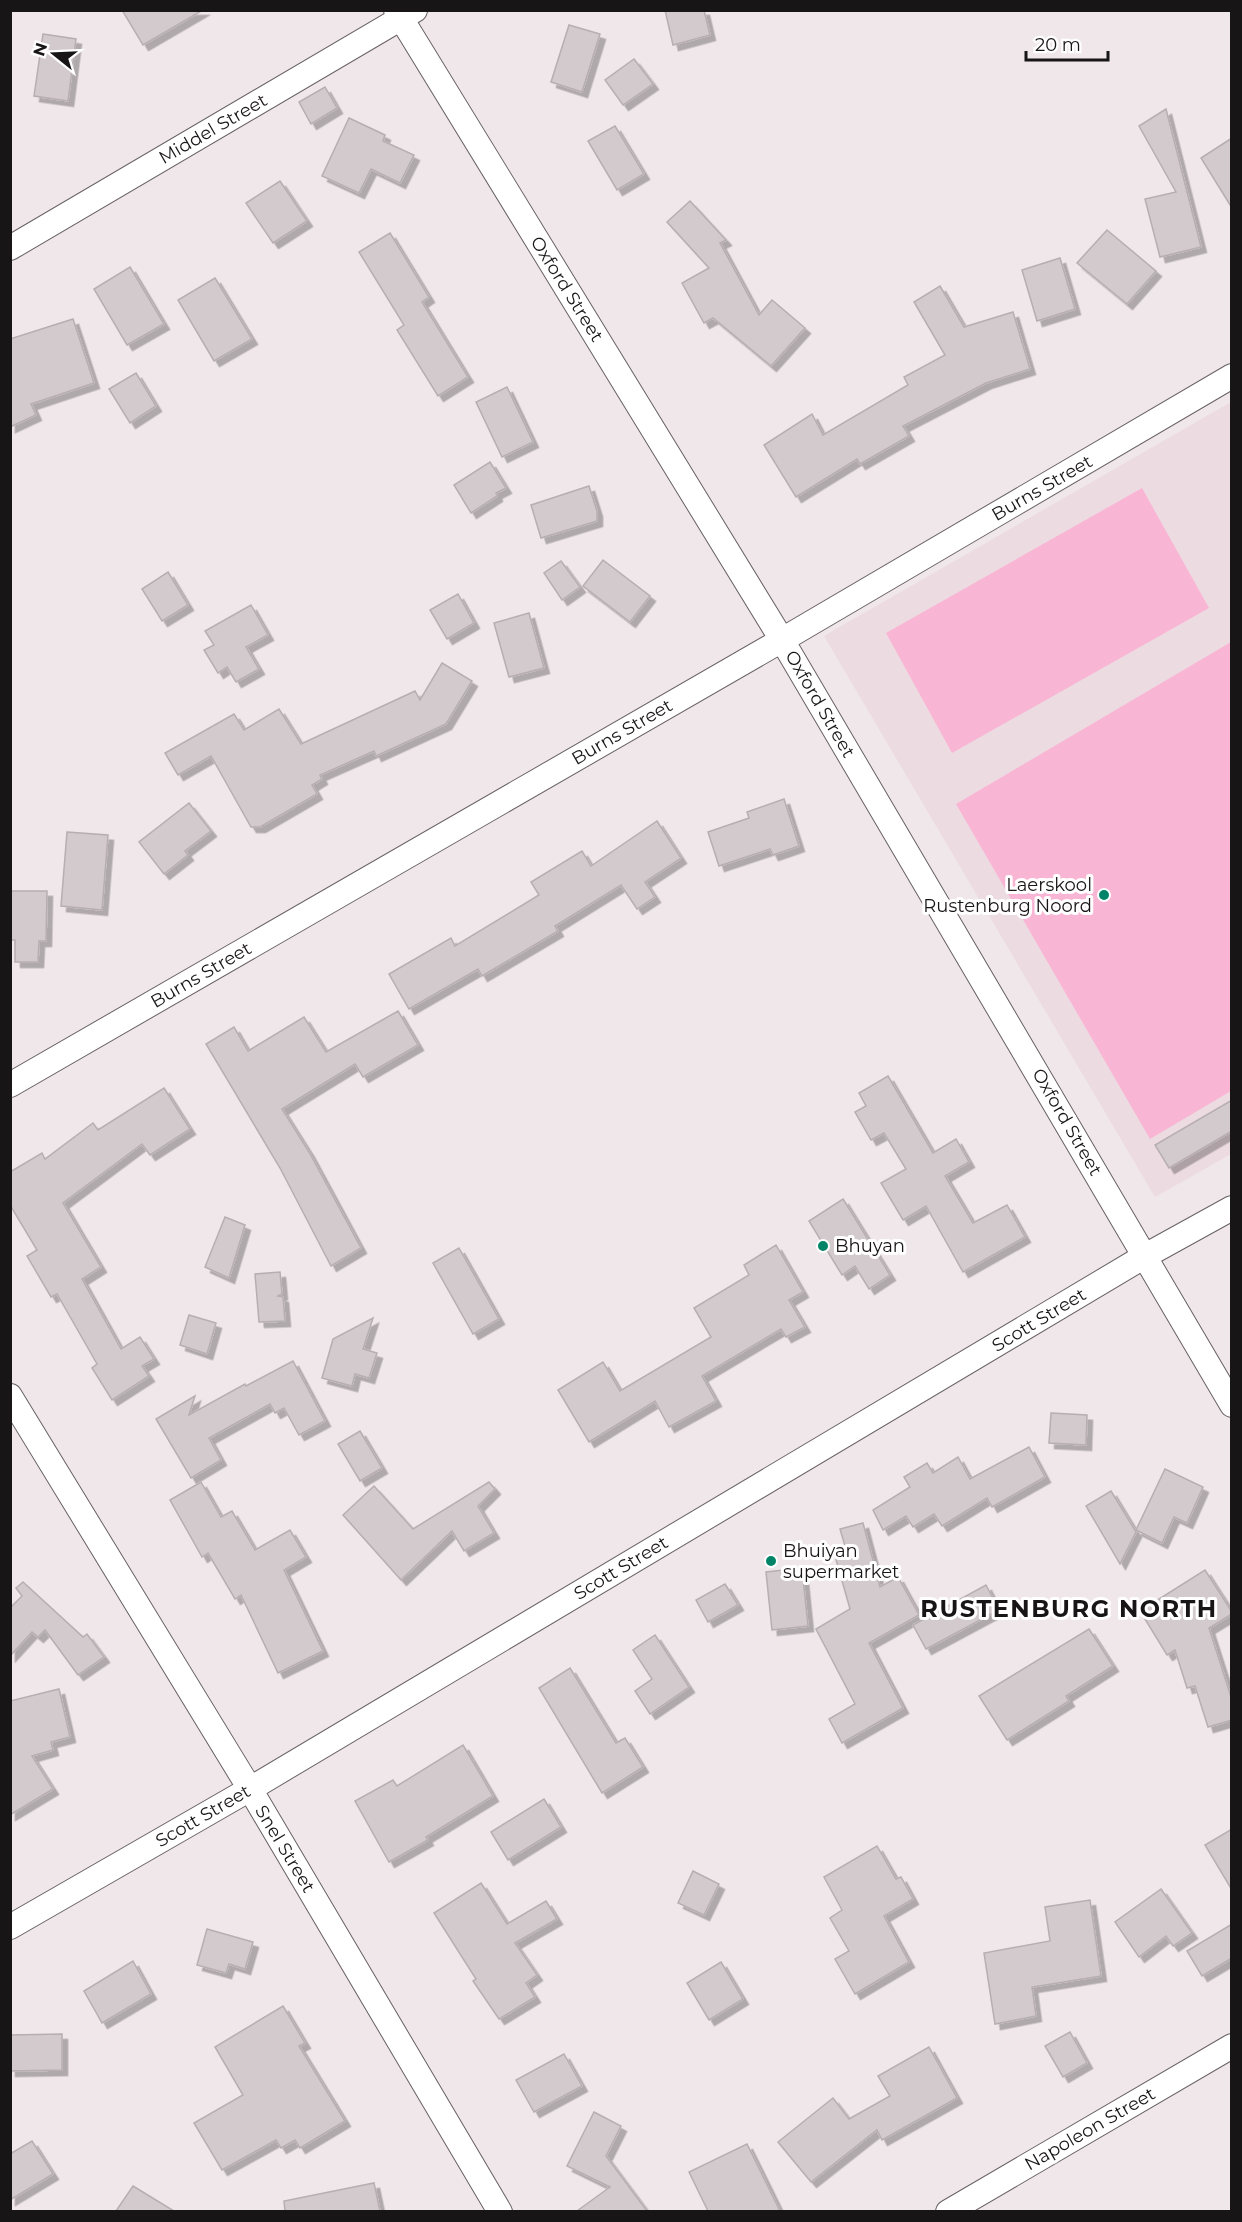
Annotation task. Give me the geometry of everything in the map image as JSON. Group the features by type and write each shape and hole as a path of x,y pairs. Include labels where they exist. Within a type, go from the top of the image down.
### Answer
{"street":[{"name":"Middel Street","path":"10,248 404,13"},
{"name":"Oxford Street","path":"404,13 782,640 1232,1405"},
{"name":"Burns Street","path":"10,1085 782,640 1232,376"},
{"name":"Scott Street","path":"10,1927 250,1790 1145,1256 1232,1208"},
{"name":"Snel Street","path":"10,1396 250,1790 500,2211"},
{"name":"Napoleon Street","path":"948,2211 1232,2046"}],"shaded area":[{"name":"Laerskool Rustenburg Noord","path":"1231,402 1231,1154 1155,1197 824,636"},
{"path":"1142,488 1209,608 952,753 886,633"},
{"path":"1231,642 1231,1091 1150,1139 956,804"}],"building":[{"path":"122,10 203,10 143,45"},
{"path":"665,10 704,10 710,35 673,45"},
{"path":"569,25 600,34 582,92 551,82"},
{"path":"43,34 76,39 68,101 34,96"},
{"path":"634,59 653,84 623,105 605,80"},
{"path":"325,87 337,108 311,124 299,102"},
{"path":"1166,109 1201,247 1160,257 1145,199 1176,192 1139,126"},
{"path":"349,118 385,135 383,141 414,155 400,183 371,169 359,193 322,176"},
{"path":"615,126 644,174 617,190 588,141"},
{"path":"1232,138 1232,208 1201,158"},
{"path":"280,181 307,221 273,243 246,203"},
{"path":"690,201 726,240 720,243 759,315 772,300 805,328 771,366 713,318 704,323 682,283 709,268 667,222"},
{"path":"1107,230 1156,271 1127,304 1077,263"},
{"path":"390,233 429,297 422,302 468,377 438,396 397,330 404,325 359,252"},
{"path":"1060,258 1075,309 1037,321 1022,270"},
{"path":"130,267 164,324 127,345 94,289"},
{"path":"215,278 252,339 214,361 178,300"},
{"path":"940,286 964,327 1013,312 1030,369 986,383 903,426 909,436 860,464 857,459 796,497 764,445 812,414 823,435 908,385 904,377 945,355 914,302"},
{"path":"73,319 94,383 31,404 36,415 10,427 10,339"},
{"path":"136,373 156,406 130,423 109,389"},
{"path":"507,387 533,442 502,457 476,402"},
{"path":"490,462 506,488 471,513 454,485"},
{"path":"589,486 597,511 597,521 541,538 531,505"},
{"path":"603,560 650,596 630,622 583,586"},
{"path":"561,561 580,587 562,600 544,573"},
{"path":"168,572 188,605 162,621 142,589"},
{"path":"458,594 474,623 447,639 430,610"},
{"path":"251,605 268,635 246,647 259,669 236,682 227,667 218,673 204,650 214,645 205,631"},
{"path":"529,613 544,668 509,677 494,623"},
{"path":"442,663 472,681 446,724 376,756 374,751 320,775 322,779 312,785 317,794 260,827 251,827 211,756 178,775 165,753 234,714 244,730 279,709 301,744 415,691 420,700"},
{"path":"784,799 799,846 773,855 770,849 719,866 708,832 749,818 747,812"},
{"path":"189,803 211,831 185,851 188,855 164,874 139,842"},
{"path":"657,821 681,858 645,882 655,897 637,909 621,885 555,926 558,931 482,976 478,969 409,1009 389,974 451,938 455,946 539,895 531,882 582,851 591,866"},
{"path":"67,832 108,835 102,910 61,906"},
{"path":"10,891 47,891 46,941 39,941 38,962 15,962 15,940 10,940"},
{"path":"398,1011 418,1045 363,1077 355,1064 282,1109 309,1152 361,1248 331,1266 280,1168 206,1044 234,1027 248,1051 304,1017 326,1052"},
{"path":"888,1076 933,1153 956,1139 969,1162 945,1176 973,1223 1007,1205 1025,1237 963,1272 926,1206 903,1220 881,1183 906,1169 884,1133 871,1140 855,1112 866,1106 859,1093"},
{"path":"164,1088 190,1129 150,1155 142,1144 63,1203 101,1267 82,1279 121,1349 140,1337 154,1359 142,1366 149,1376 112,1400 92,1368 97,1364 57,1294 51,1297 27,1256 37,1250 10,1205 10,1172 42,1153 45,1159 93,1123 98,1130"},
{"path":"1232,1100 1232,1131 1169,1168 1155,1145"},
{"path":"843,1199 890,1275 869,1289 855,1266 842,1275 809,1221"},
{"path":"225,1217 245,1225 229,1278 205,1267"},
{"path":"776,1245 803,1292 789,1300 805,1327 786,1337 781,1329 702,1376 716,1401 669,1427 655,1401 589,1442 558,1390 603,1362 620,1391 711,1337 694,1308 749,1275 744,1265"},
{"path":"459,1248 499,1319 473,1334 433,1263"},
{"path":"280,1272 282,1294 278,1296 283,1297 285,1321 259,1322 255,1274"},
{"path":"189,1315 216,1323 207,1354 180,1345"},
{"path":"373,1318 363,1349 377,1353 369,1378 355,1374 352,1386 322,1378 333,1339"},
{"path":"293,1361 325,1421 299,1435 284,1408 275,1413 270,1404 209,1438 221,1460 191,1478 156,1419 195,1396 189,1415"},
{"path":"1051,1413 1087,1415 1086,1445 1049,1443"},
{"path":"360,1431 382,1468 360,1481 338,1444"},
{"path":"1029,1447 1045,1477 992,1507 987,1498 942,1526 934,1514 913,1527 906,1516 883,1530 873,1510 910,1487 904,1477 927,1463 933,1473 958,1457 970,1479"},
{"path":"1165,1469 1203,1487 1187,1523 1174,1517 1162,1543 1136,1530"},
{"path":"201,1482 221,1517 232,1511 255,1550 290,1530 306,1557 284,1570 323,1651 278,1673 241,1595 235,1599 208,1553 202,1557 170,1500"},
{"path":"489,1482 495,1489 478,1506 494,1533 464,1551 452,1531 401,1580 343,1515 374,1486 413,1529"},
{"path":"1111,1491 1136,1532 1120,1564 1086,1506"},
{"path":"863,1523 880,1587 898,1577 919,1615 869,1643 903,1708 842,1743 829,1719 855,1704 816,1629 850,1609 833,1549 845,1546 840,1529"},
{"path":"802,1568 808,1626 772,1630 766,1572"},
{"path":"1205,1570 1232,1612 1209,1628 1232,1700 1232,1720 1208,1727 1195,1686 1187,1688 1175,1650 1167,1655 1140,1611"},
{"path":"23,1582 83,1637 87,1634 104,1657 78,1675 45,1630 38,1637 32,1632 10,1656 10,1608 22,1596 16,1588"},
{"path":"725,1584 738,1605 708,1622 696,1600"},
{"path":"986,1585 999,1610 926,1649 913,1625"},
{"path":"1089,1629 1113,1666 1066,1696 1069,1701 1007,1740 979,1696"},
{"path":"655,1635 689,1687 650,1714 635,1691 652,1679 633,1650"},
{"path":"570,1668 616,1743 625,1738 643,1767 602,1793 539,1688"},
{"path":"59,1689 70,1737 51,1742 53,1750 32,1756 53,1789 10,1815 10,1701"},
{"path":"463,1745 493,1796 426,1837 428,1840 389,1862 355,1801 393,1780 397,1786"},
{"path":"544,1799 561,1827 508,1860 491,1832"},
{"path":"1232,1829 1232,1890 1205,1845"},
{"path":"877,1846 896,1879 901,1877 913,1899 884,1916 909,1962 855,1994 835,1959 849,1951 830,1918 842,1910 824,1877"},
{"path":"693,1871 719,1884 704,1915 678,1903"},
{"path":"481,1883 507,1924 546,1901 557,1919 515,1943 537,1975 526,1983 535,1997 499,2019 473,1981 476,1979 434,1913"},
{"path":"1161,1889 1192,1933 1173,1946 1166,1936 1139,1957 1115,1922"},
{"path":"1090,1900 1101,1976 1032,1987 1036,2016 995,2024 984,1953 1050,1941 1045,1907"},
{"path":"1232,1924 1232,1958 1202,1976 1187,1951"},
{"path":"207,1929 253,1942 245,1969 229,1964 226,1973 197,1965"},
{"path":"133,1961 151,1994 102,2023 84,1991"},
{"path":"721,1962 743,1999 709,2020 687,1983"},
{"path":"283,2006 305,2043 299,2046 345,2121 300,2148 295,2140 281,2148 276,2140 222,2170 194,2123 243,2095 215,2047"},
{"path":"1070,2032 1087,2063 1063,2077 1045,2046"},
{"path":"62,2034 62,2070 10,2071 10,2035"},
{"path":"929,2047 957,2098 882,2140 877,2130 811,2182 778,2142 833,2098 849,2119 890,2096 878,2076"},
{"path":"564,2054 582,2086 534,2112 516,2080"},
{"path":"594,2112 621,2126 606,2156 647,2211 577,2211 610,2187 567,2166"},
{"path":"32,2141 53,2174 10,2200 10,2154"},
{"path":"747,2144 780,2211 708,2211 689,2172"},
{"path":"374,2183 380,2211 285,2211 284,2201"},
{"path":"133,2186 174,2211 116,2211"}],"place":[{"name":"Laerskool Rustenburg Noord","path":"1104,895"},
{"name":"Bhuyan","path":"823,1246"},
{"name":"Bhuiyan supermarket","path":"771,1561"}],"district":[{"name":"RUSTENBURG NORTH","path":"1069,1609"}]}
